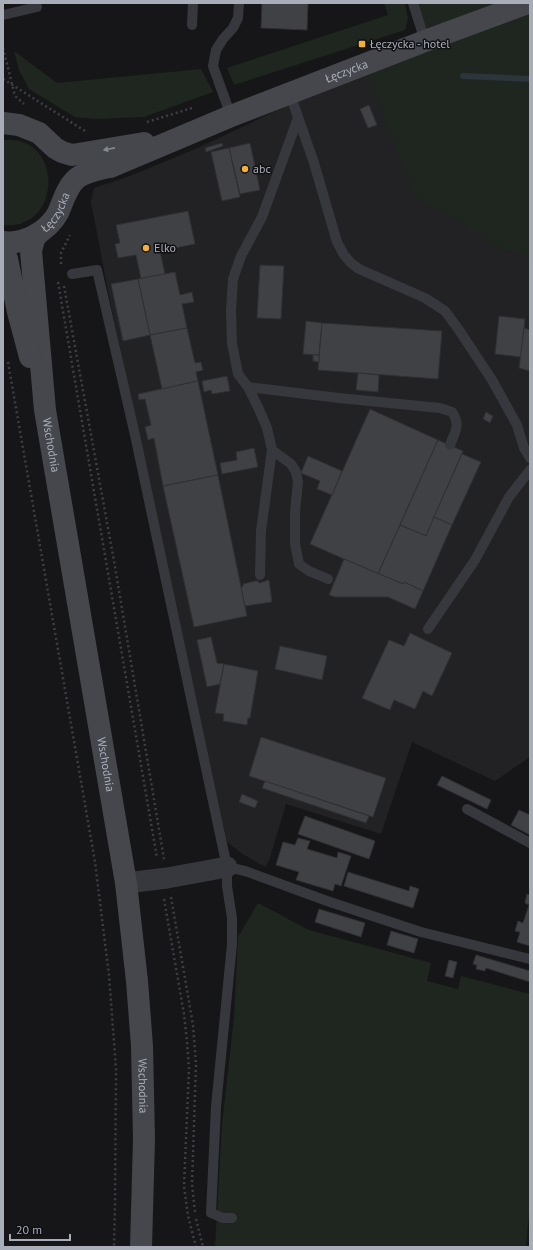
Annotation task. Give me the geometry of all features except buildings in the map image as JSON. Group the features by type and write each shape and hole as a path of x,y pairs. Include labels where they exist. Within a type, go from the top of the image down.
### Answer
{"street":[{"name":"Łęczycka","path":"3,242 22,240 38,234 57,214 69,188 76,179 89,172 132,158 188,133 227,106 290,94 425,41 504,7 528,3"},
{"name":"Łęczycka","path":"13,117 39,133 55,148 72,155 160,140 188,133"},
{"path":"55,148 61,159 64,170 66,185 63,200"},
{"name":"Wschodnia","path":"38,234 34,239 31,251 46,410 126,883 137,981 142,1046 144,1139 141,1247"},
{"path":"3,252 7,260 18,312 46,410"},
{"path":"126,883 164,879 227,868"}],"lane":[{"path":"192,25 193,3"},
{"path":"227,106 213,66 216,50 233,28 238,18 239,3"},
{"path":"413,3 425,41"},
{"path":"3,15 37,7"},
{"path":"290,94 314,163 337,242 344,255 359,269 425,298 445,311 495,386 517,425 524,448 530,458"},
{"path":"260,575 261,531 272,450 267,428 258,407 248,387 238,374 232,343 231,311 233,279 241,256 262,217 298,118"},
{"path":"72,274 97,270 135,435 227,868 227,886 232,918 232,944 216,1107 211,1213 223,1218 232,1218"},
{"path":"248,387 440,408 452,412 456,418 458,427 450,445"},
{"path":"272,450 291,464 296,472 298,482 295,512 295,544 299,564 309,571 328,579"},
{"path":"428,629 475,560 509,497 530,470"},
{"path":"467,809 530,843"},
{"path":"227,868 245,871 327,901 421,932 530,959"}],"path":[{"path":"3,48 15,96 13,117"},
{"path":"3,79 88,132"},
{"path":"144,122 182,111 227,106"},
{"path":"57,279 164,879 194,1025 196,1064 192,1184 194,1207 203,1247"},
{"path":"64,281 114,561 184,1014 189,1068 184,1186 188,1216 196,1247"},
{"path":"7,358 25,453 93,847 108,967 116,1069 116,1196 114,1247"}],"shaded area":[{"path":"384,3 405,3 408,18 405,30 234,85 227,68 388,15"},
{"path":"413,3 503,3 422,33"},
{"path":"530,10 530,258 507,251 415,196 367,73"},
{"path":"14,51 57,83 201,69 213,92 144,117 97,119 75,117 29,89 19,70"},
{"path":"367,73 507,251 530,258 530,757 495,781 412,742 381,834 286,804 269,861 265,867 244,855 227,842 110,301 91,202 94,188 127,177 193,150 293,103"},
{"path":"3,140 23,142 37,152 46,166 48,182 45,199 37,213 23,223 3,225"},
{"path":"258,903 309,930 431,963 427,981 458,989 461,976 530,994 530,1202 526,1247 215,1247 222,1125 234,1017 238,937"}],"waterway":[{"path":"463,76 530,79"}],"place":[{"name":"Łęczycka - hotel","path":"362,44"},
{"name":"abc","path":"245,169"},
{"name":"Elko","path":"146,248"}]}
